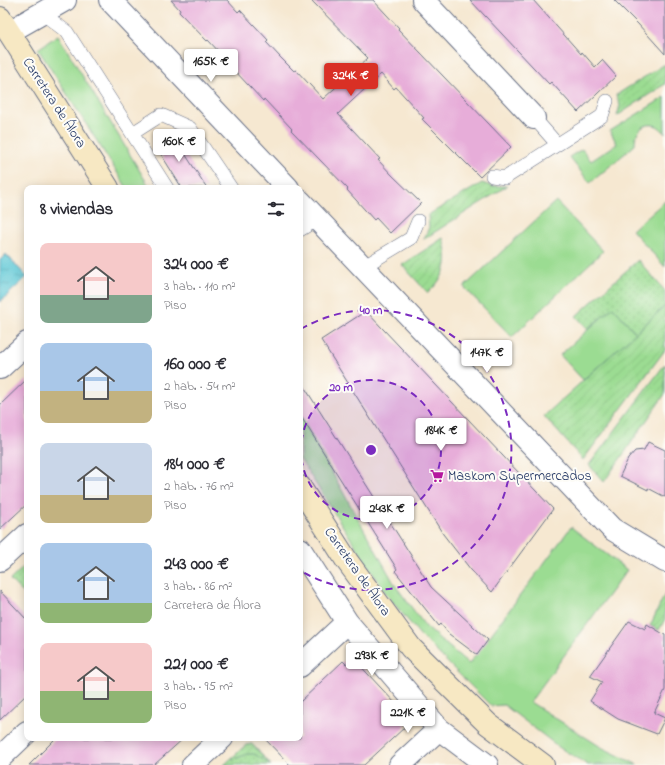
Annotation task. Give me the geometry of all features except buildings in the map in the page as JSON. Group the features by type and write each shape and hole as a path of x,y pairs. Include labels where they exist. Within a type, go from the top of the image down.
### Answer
{"main road":[{"name":"Carretera de Álora","path":"4,25 106,185"},
{"name":"Carretera de Álora","path":"303,493 347,561 411,648 488,724 543,765"}],"street":[{"path":"4,25 42,13 65,0"},
{"path":"110,0 285,185"},
{"path":"423,0 534,118"},
{"path":"303,209 309,225 363,267 612,529 665,562"},
{"path":"0,368 24,346"},
{"path":"0,560 24,538"},
{"path":"303,553 347,622 439,729 487,765"},
{"path":"303,663 347,622"},
{"path":"400,765 439,729"},
{"path":"0,758 24,735"},
{"path":"193,765 219,741"}],"lane":[{"path":"42,13 67,32 165,185"},
{"path":"492,176 505,178 602,116 607,101"},
{"path":"133,134 161,115 190,128 229,185"},
{"path":"534,118 557,144"},
{"path":"363,267 411,238 418,221"}],"green space":[{"path":"58,35 148,185 125,185 38,49"},
{"path":"665,64 665,84 617,116 620,105 616,95"},
{"path":"665,97 665,134 656,126 651,125 641,128 638,132 635,145 590,183 569,157 582,149 591,161 617,144 610,131"},
{"path":"482,183 491,186 507,186 424,239 429,227 428,215"},
{"path":"556,201 603,251 512,337 464,287"},
{"path":"665,201 665,267 632,230"},
{"path":"443,238 446,254 445,268 439,280 428,293 402,265"},
{"path":"638,260 665,291 665,306 636,333 613,307 588,329 576,316"},
{"path":"665,306 665,350 583,460 544,416"},
{"path":"613,307 636,333 583,380 560,355"},
{"path":"665,364 665,394 604,482 589,465"},
{"path":"303,420 395,585 426,627 469,664 571,527 627,570 530,702 601,747 638,765 588,765 560,748 504,705 491,706 421,636 386,594 303,464"},
{"path":"24,567 24,594 10,580"},
{"path":"665,594 665,619 659,630 650,626"},
{"path":"252,744 271,765 224,765 246,745"},
{"path":"252,744 270,764 254,754 248,754 234,759 232,758 246,745"}],"water":[{"path":"6,254 24,274 24,280 0,302 0,260"}],"place":[{"name":"Maskom Supermercados","path":"437,476"}]}
